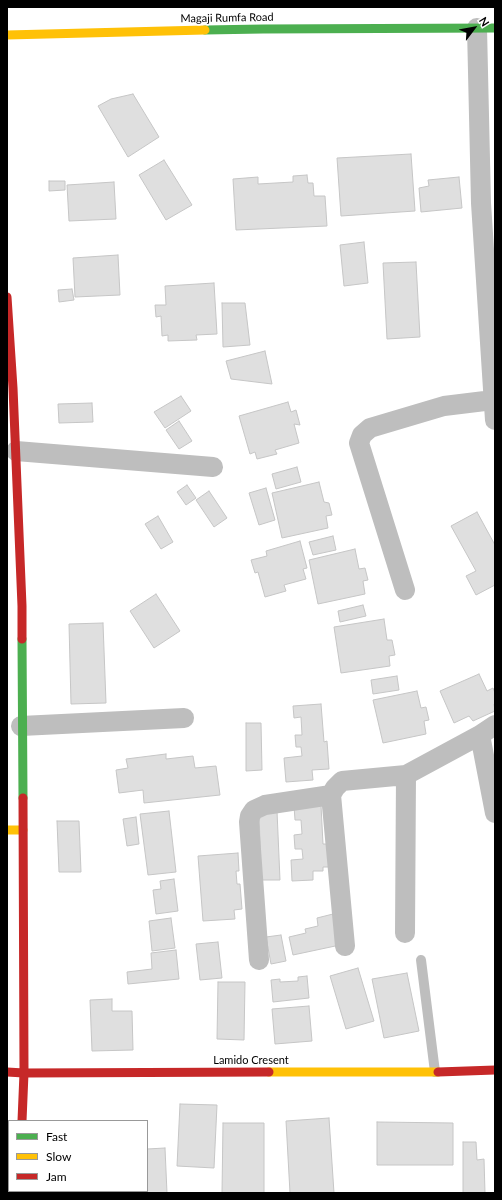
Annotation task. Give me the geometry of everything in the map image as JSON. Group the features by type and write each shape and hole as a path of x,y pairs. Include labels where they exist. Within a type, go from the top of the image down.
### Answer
{"street":[{"name":"Magaji Rumfa Road","path":"7,35 263,29 486,28"},
{"path":"486,28 481,203 495,420"},
{"path":"7,298 13,388 22,606 22,936 24,1073 22,1120"},
{"path":"405,590 359,443 362,435 370,428 444,406 493,400"},
{"path":"16,451 213,466"},
{"path":"22,726 184,718"},
{"path":"345,946 331,795 342,781 406,775 488,730 495,813"},
{"path":"405,933 406,775"},
{"path":"259,960 249,822 250,816 254,810 265,805 331,795"},
{"path":"7,830 23,830"},
{"name":"Lamido Cresent","path":"7,1072 435,1072 495,1070"}],"lane":[{"path":"421,960 435,1072"}],"building":[{"path":"133,94 159,137 128,157 98,106 111,99"},
{"path":"411,154 415,211 341,216 337,158"},
{"path":"164,160 192,205 166,220 139,175"},
{"path":"307,175 308,183 313,183 314,196 325,196 327,226 236,230 233,179 258,177 258,184 293,182 293,176"},
{"path":"459,177 462,208 421,212 419,188 429,186 428,180"},
{"path":"49,181 65,181 65,190 49,191"},
{"path":"114,182 116,219 69,221 67,185"},
{"path":"364,242 368,283 344,286 340,245"},
{"path":"118,255 120,295 75,297 73,258"},
{"path":"416,262 420,337 387,339 383,263"},
{"path":"214,283 217,334 196,335 197,340 168,341 168,335 162,336 161,316 156,317 155,305 166,305 165,286"},
{"path":"72,289 74,300 59,302 58,290"},
{"path":"222,303 245,303 250,345 223,347"},
{"path":"265,351 272,384 231,379 226,361"},
{"path":"181,396 191,411 165,428 154,412"},
{"path":"288,402 291,412 296,410 300,425 294,424 299,443 275,450 277,454 257,459 255,452 250,454 239,416"},
{"path":"92,403 93,422 59,423 58,404"},
{"path":"179,421 192,441 179,449 166,430"},
{"path":"297,467 301,482 276,489 272,474"},
{"path":"319,482 324,502 329,503 332,515 326,516 328,528 282,538 272,493"},
{"path":"187,485 196,498 186,505 177,492"},
{"path":"266,488 275,520 259,525 249,493"},
{"path":"209,491 227,518 214,527 196,500"},
{"path":"477,512 495,545 495,585 476,595 466,576 476,571 451,526"},
{"path":"158,516 173,542 161,549 145,524"},
{"path":"333,536 336,550 313,555 309,542"},
{"path":"300,541 307,568 303,569 306,579 284,585 286,591 265,597 258,572 255,573 251,560 267,556 266,551"},
{"path":"355,549 359,569 365,568 368,580 363,581 365,594 318,604 309,560"},
{"path":"156,594 180,631 154,648 130,611"},
{"path":"363,605 366,616 340,622 338,611"},
{"path":"384,619 387,640 392,640 395,655 389,656 390,666 341,673 334,627"},
{"path":"103,623 106,703 71,704 69,624"},
{"path":"479,674 487,691 493,688 495,693 495,711 473,721 469,716 454,723 440,691"},
{"path":"397,676 399,690 373,694 371,680"},
{"path":"417,691 421,708 426,707 429,720 424,721 426,734 383,743 373,700"},
{"path":"321,704 324,742 327,741 329,769 312,770 313,780 286,782 284,758 302,756 301,747 296,747 295,735 302,735 301,717 294,718 293,706"},
{"path":"246,723 261,723 262,770 246,771"},
{"path":"166,754 166,759 193,756 195,768 216,766 220,795 144,803 143,790 119,793 116,770 128,768 126,759"},
{"path":"321,805 323,844 328,844 329,867 323,867 323,871 313,871 313,880 292,881 291,860 303,859 302,849 295,849 294,835 302,834 301,820 295,820 294,806"},
{"path":"169,811 176,872 148,875 140,814"},
{"path":"259,811 277,811 280,880 261,880"},
{"path":"136,817 139,844 127,846 123,819"},
{"path":"57,821 79,821 81,872 59,872"},
{"path":"238,853 239,871 236,871 237,884 240,884 242,909 234,910 235,919 203,921 198,856"},
{"path":"174,879 178,911 156,914 153,890 161,889 160,881"},
{"path":"333,914 340,945 293,955 289,937 306,933 305,929 318,926 317,918"},
{"path":"171,918 175,948 152,951 149,921"},
{"path":"281,935 286,961 271,964 266,937"},
{"path":"218,942 222,978 200,980 196,944"},
{"path":"176,950 179,979 128,984 127,972 152,969 151,953"},
{"path":"358,968 374,1021 346,1029 330,976"},
{"path":"407,973 419,1031 384,1038 372,979"},
{"path":"307,976 309,998 273,1002 271,980 280,979 280,982 298,981 298,977"},
{"path":"218,982 245,982 244,1040 217,1039"},
{"path":"112,999 112,1011 132,1011 133,1050 92,1051 90,1000"},
{"path":"309,1006 312,1041 275,1044 272,1009"},
{"path":"180,1104 217,1105 214,1168 177,1166"},
{"path":"329,1118 334,1193 290,1193 286,1121"},
{"path":"377,1122 453,1123 453,1165 377,1165"},
{"path":"223,1123 264,1123 264,1193 222,1193"},
{"path":"463,1142 476,1142 477,1160 484,1159 485,1193 463,1193"},
{"path":"165,1148 167,1193 121,1193 148,1192 148,1149"}],"traffic: fast":[{"path":"205,30 495,28"},
{"path":"22,639 23,798"}],"traffic: slow":[{"path":"7,35 205,30"},
{"path":"7,830 23,830"},
{"path":"269,1072 438,1072"}],"traffic: jam":[{"path":"7,297 13,388 22,639"},
{"path":"22,1120 24,1073 23,798"},
{"path":"438,1072 495,1070"},
{"path":"7,1072 269,1072"}]}
